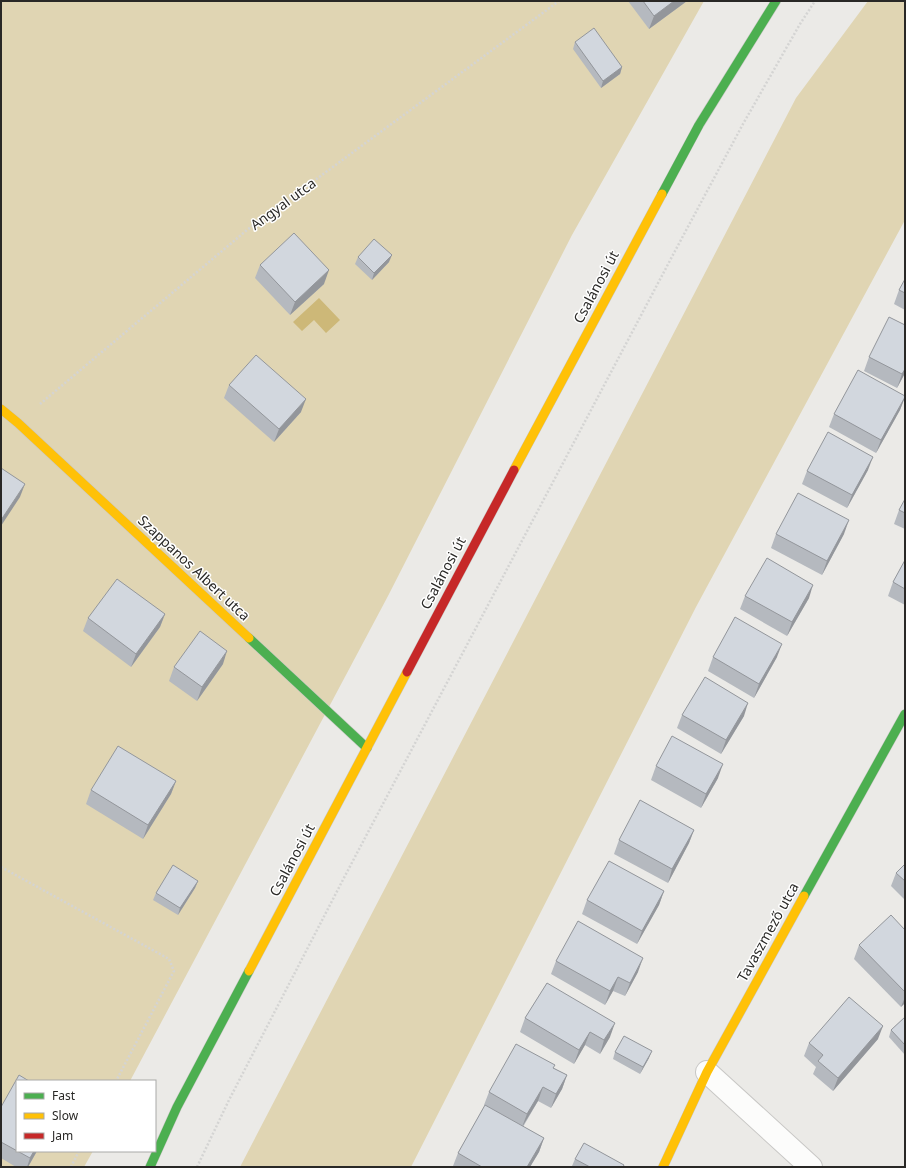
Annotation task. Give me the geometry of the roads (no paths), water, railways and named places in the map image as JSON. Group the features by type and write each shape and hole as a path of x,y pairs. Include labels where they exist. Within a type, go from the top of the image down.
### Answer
{"street":[{"name":"Csalánosi út","path":"150,1167 177,1107 495,504 699,125 776,1"},
{"name":"Szappanos Albert utca","path":"1,409 18,423 367,748"},
{"name":"Tavaszmező utca","path":"663,1167 707,1072 905,714"},
{"path":"707,1072 811,1167"}]}
